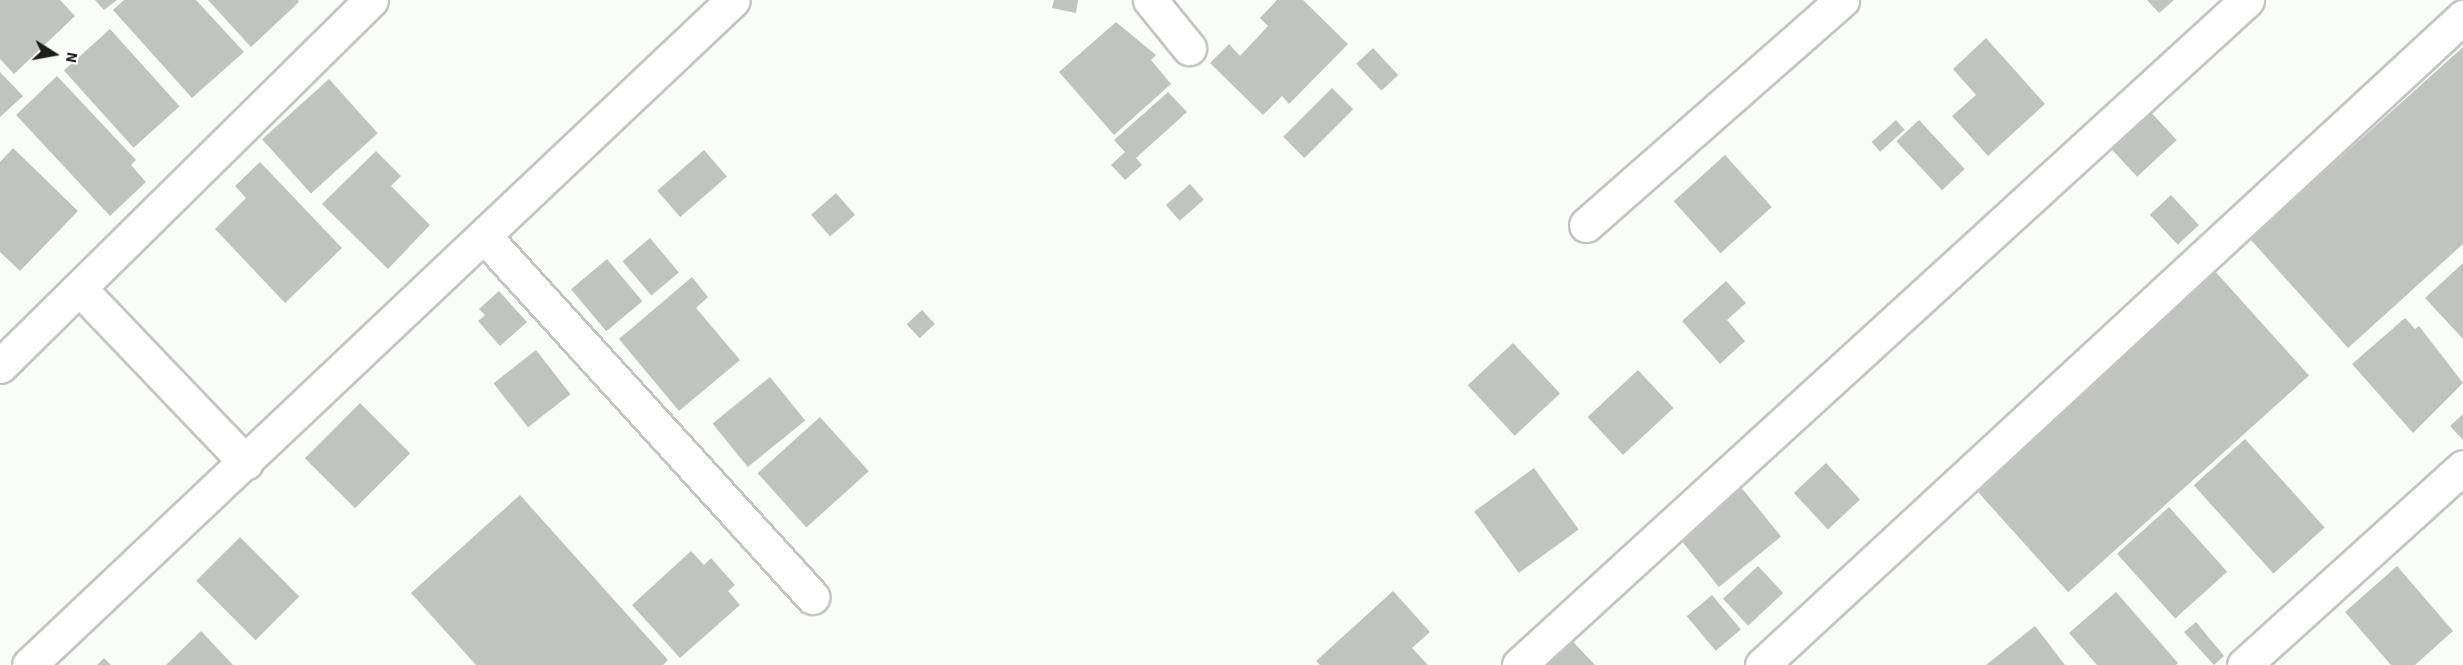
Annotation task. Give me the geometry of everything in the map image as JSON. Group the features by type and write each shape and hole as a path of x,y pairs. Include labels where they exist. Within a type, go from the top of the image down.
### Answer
{"street":[{"path":"0,366 371,0"},
{"path":"29,665 246,463 734,0"},
{"path":"1150,0 1189,48"},
{"path":"1586,225 1842,0"},
{"path":"1519,665 2247,0"},
{"path":"1762,665 2463,16"},
{"path":"484,236 812,597"},
{"path":"80,289 246,463"},
{"path":"2244,665 2463,467"}],"building":[{"path":"0,0 60,0 75,16 14,74 0,59"},
{"path":"95,0 117,0 104,10"},
{"path":"124,0 196,0 244,52 192,98 113,10"},
{"path":"208,0 298,0 299,2 251,47"},
{"path":"1054,0 1078,0 1076,13 1052,8"},
{"path":"1277,0 1303,0 1348,44 1289,104 1282,96 1263,115 1210,63 1229,44 1240,56 1268,26 1260,18"},
{"path":"2147,0 2174,0 2159,13"},
{"path":"1116,22 1156,55 1151,60 1171,84 1114,135 1059,72"},
{"path":"110,29 180,106 134,148 64,70"},
{"path":"1986,38 2045,104 1988,156 1952,116 1976,95 1953,69"},
{"path":"2463,47 2463,244 2348,348 2250,239"},
{"path":"1373,48 1398,75 1381,91 1356,64"},
{"path":"0,72 23,96 0,117"},
{"path":"57,76 136,160 131,165 146,182 110,216 16,115"},
{"path":"329,79 378,133 311,193 262,139"},
{"path":"1332,88 1353,109 1304,158 1283,137"},
{"path":"1168,92 1187,112 1136,158 1142,165 1125,180 1111,165 1125,152 1114,140"},
{"path":"2146,107 2177,140 2137,177 2107,144"},
{"path":"1896,120 1905,130 1880,152 1871,142"},
{"path":"1919,120 1965,169 1942,190 1896,141"},
{"path":"13,148 78,211 20,271 0,252 0,162"},
{"path":"704,150 727,176 680,217 657,191"},
{"path":"376,151 401,176 391,186 430,225 388,269 322,204"},
{"path":"1725,155 1772,207 1721,253 1674,201"},
{"path":"260,162 342,248 285,303 215,229 246,198 235,186"},
{"path":"1190,184 1204,200 1180,221 1166,205"},
{"path":"836,193 855,215 830,237 811,215"},
{"path":"2171,195 2199,225 2178,245 2150,215"},
{"path":"650,238 679,272 651,296 622,261"},
{"path":"607,259 642,301 606,331 571,289"},
{"path":"2463,263 2463,339 2425,298"},
{"path":"2214,270 2309,376 2068,592 1973,487"},
{"path":"692,277 708,297 696,308 740,360 679,411 619,339"},
{"path":"1726,281 1746,303 1727,320 1745,341 1720,364 1682,321"},
{"path":"499,291 527,322 500,346 478,321 485,315 479,309"},
{"path":"922,310 935,324 920,338 907,324"},
{"path":"2405,318 2415,329 2419,326 2463,383 2413,433 2352,364"},
{"path":"1513,343 1560,393 1515,436 1468,385"},
{"path":"536,350 570,394 528,427 493,383"},
{"path":"1638,370 1673,408 1623,455 1588,417"},
{"path":"770,377 805,421 748,467 712,424"},
{"path":"360,403 410,453 355,508 305,458"},
{"path":"2463,414 2463,440 2450,426"},
{"path":"820,417 869,471 806,527 758,473"},
{"path":"2245,439 2325,527 2273,574 2194,485"},
{"path":"1826,463 1860,500 1828,530 1794,493"},
{"path":"1534,468 1579,529 1519,573 1474,511"},
{"path":"1732,476 1781,537 1719,587 1670,526"},
{"path":"520,495 668,660 663,665 476,665 411,593"},
{"path":"2169,507 2227,572 2175,618 2117,554"},
{"path":"240,537 299,596 256,640 196,581"},
{"path":"691,551 704,565 711,558 735,585 728,591 740,605 680,658 632,605"},
{"path":"1758,566 1783,593 1748,626 1723,599"},
{"path":"2397,566 2453,631 2415,665 2391,665 2345,612"},
{"path":"1393,591 1430,632 1412,648 1428,665 1320,665 1316,661"},
{"path":"2116,592 2178,663 2176,665 2097,665 2069,633"},
{"path":"1712,595 1741,629 1716,651 1687,616"},
{"path":"2196,622 2224,656 2214,665 2184,632"},
{"path":"2035,626 2065,665 1986,665"},
{"path":"1560,628 1595,665 1521,665"},
{"path":"201,631 233,665 166,665"},
{"path":"104,658 111,665 97,665"}]}
